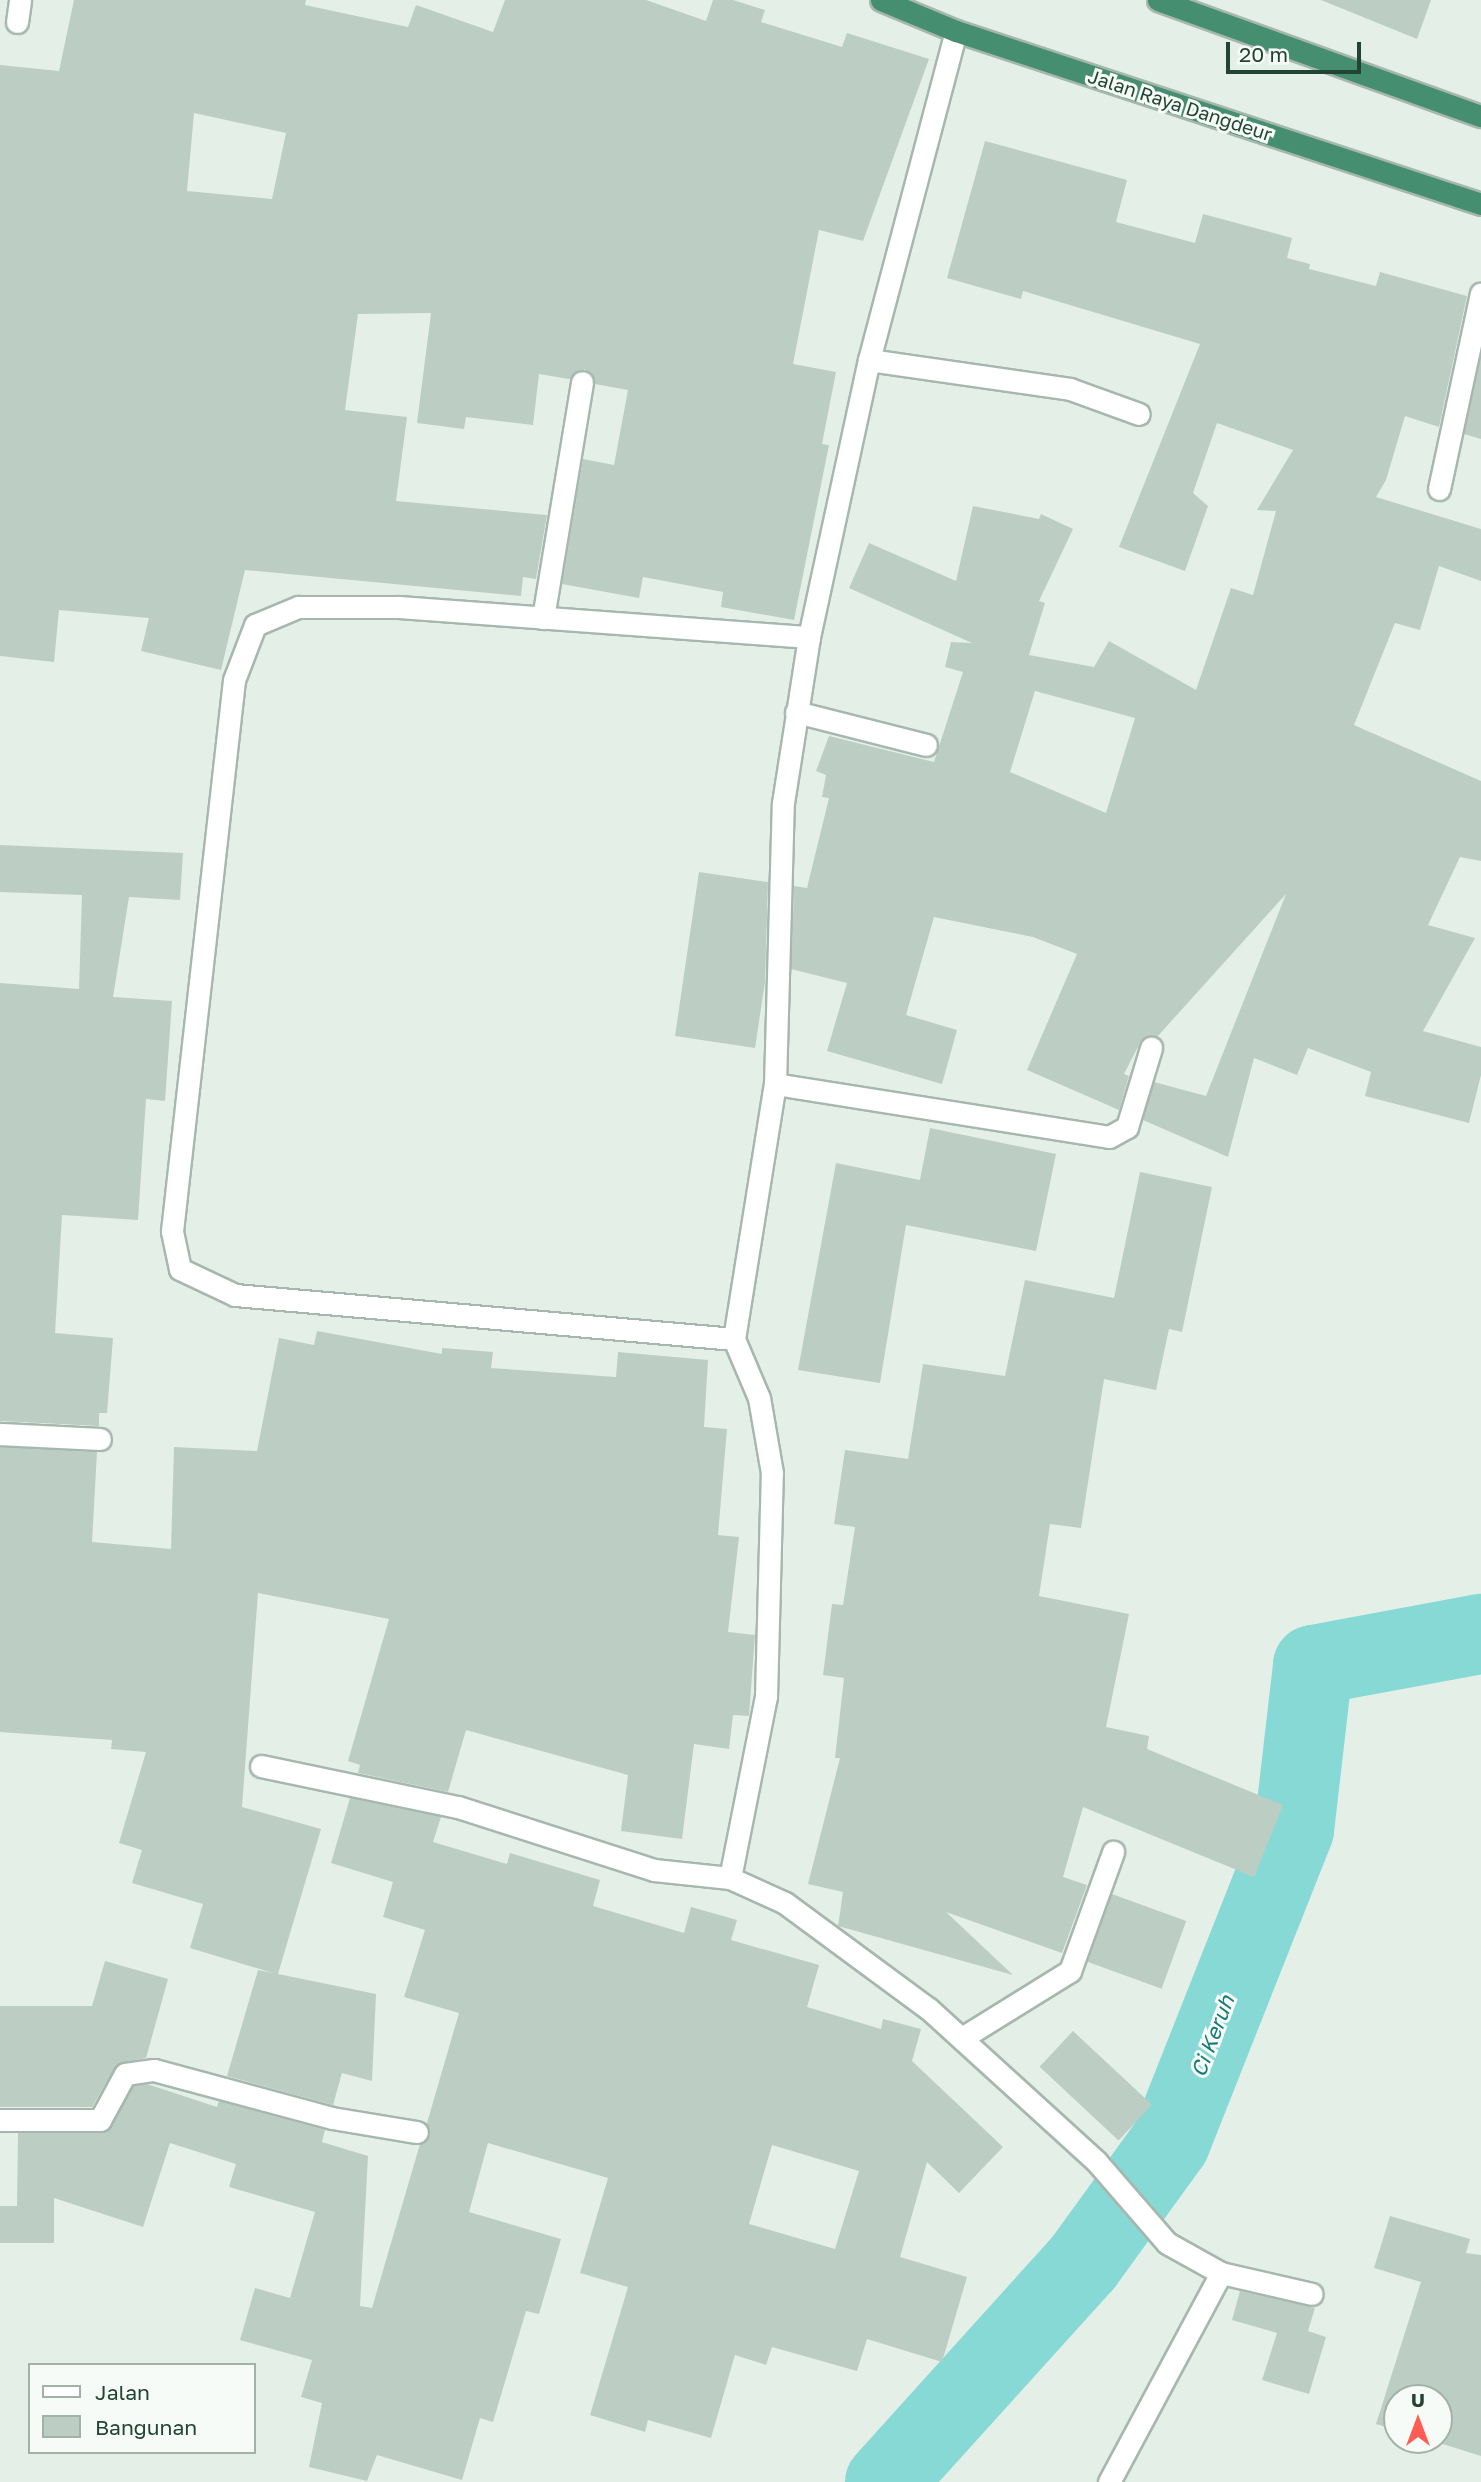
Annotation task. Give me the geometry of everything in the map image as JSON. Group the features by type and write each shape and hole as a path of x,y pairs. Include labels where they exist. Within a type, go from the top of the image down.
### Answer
{"highway":[{"name":"Jalan Raya Dangdeur","path":"881,0 956,31 1481,204"},
{"path":"1158,0 1481,116"}],"street":[{"path":"16,22 20,0"},
{"path":"730,1878 766,1697 765,1597 772,1473 759,1398 734,1339 775,1084 783,803 809,637 869,360 956,31"},
{"path":"1439,489 1481,293"},
{"path":"869,360 1070,389 1139,414"},
{"path":"543,618 582,382"},
{"path":"734,1339 234,1295 180,1269 172,1231 234,680 255,625 298,607 399,607 809,637"},
{"path":"796,712 926,745"},
{"path":"775,1084 1109,1137 1127,1127 1151,1048"},
{"path":"0,1434 100,1438"},
{"path":"261,1766 458,1807 654,1870 730,1878 785,1903 962,2038 1096,2161 1167,2243 1221,2273 1312,2294"},
{"path":"962,2038 1070,1971 1113,1852"},
{"path":"0,2120 100,2120 125,2074 155,2070 332,2118 417,2133"},
{"path":"1109,2482 1221,2273"}],"building":[{"path":"74,0 306,0 305,5 408,27 416,5 493,32 505,0 646,0 706,21 713,0 733,0 765,10 761,22 842,47 847,33 929,59 863,241 819,230 793,364 836,372 822,444 829,445 794,620 721,607 723,592 643,577 639,598 562,584 583,459 614,465 628,390 595,384 585,369 569,379 539,374 533,425 466,417 464,429 417,423 431,313 358,314 345,410 407,417 396,501 547,515 536,579 523,577 521,596 245,570 221,670 141,651 149,618 59,610 54,662 0,656 0,65 59,71","holes":["194,113 286,133 272,199 187,191"]},
{"path":"1321,0 1431,0 1417,39"},
{"path":"985,141 1127,180 1116,222 1195,243 1203,214 1292,238 1287,258 1310,264 1309,269 1376,286 1380,272 1467,296 1439,427 1405,416 1386,480 1376,497 1481,529 1481,581 1439,566 1420,630 1395,623 1354,725 1481,781 1481,861 1460,857 1428,925 1475,938 1423,1031 1481,1047 1481,1075 1469,1123 1365,1096 1371,1072 1308,1048 1297,1075 1254,1058 1228,1157 1143,1120 1154,1082 1206,1096 1286,894 1157,1037 1142,1039 1124,1074 1129,1076 1119,1110 1027,1070 1077,954 1033,937 934,917 906,1015 957,1030 942,1084 827,1051 847,983 791,969 794,886 807,888 829,798 822,797 826,775 816,771 829,736 934,762 963,672 945,667 951,642 972,643 849,588 869,543 956,581 973,506 1039,519 1041,514 1073,529 1039,601 1045,603 1029,655 1094,667 1109,641 1196,690 1231,588 1253,595 1276,511 1257,510 1293,450 1217,423 1193,493 1208,506 1185,571 1119,547 1200,344 1023,291 1021,299 947,278","holes":["1035,691 1135,718 1106,813 1010,772"]},
{"path":"1481,356 1481,439 1464,434"},
{"path":"0,845 183,853 180,900 129,897 113,997 172,1001 165,1101 146,1099 138,1220 62,1215 55,1333 113,1338 107,1413 99,1413 99,1426 0,1421 0,983 79,989 82,895 0,892"},
{"path":"699,872 768,882 765,982 755,1048 675,1036"},
{"path":"930,1128 1056,1154 1036,1251 906,1225 880,1383 798,1370 836,1163 920,1180"},
{"path":"1140,1172 1212,1187 1182,1332 1169,1329 1156,1390 1104,1379 1081,1528 1050,1524 1039,1596 1129,1614 1106,1727 1149,1736 1147,1749 1283,1805 1254,1877 1083,1807 1063,1877 1087,1885 1062,1953 946,1912 1013,1975 838,1926 843,1892 808,1884 840,1758 835,1758 844,1678 823,1675 832,1604 843,1605 855,1527 834,1524 845,1450 908,1459 923,1364 1005,1376 1025,1280 1114,1298"},
{"path":"317,1331 442,1354 442,1348 493,1352 491,1368 616,1377 618,1352 708,1360 704,1427 727,1429 718,1535 739,1537 728,1632 755,1635 749,1716 733,1715 729,1749 694,1744 682,1839 621,1831 628,1775 466,1730 448,1792 358,1773 360,1765 348,1761 389,1619 258,1593 242,1807 321,1829 278,1974 376,1994 372,2081 342,2073 333,2105 227,2076 258,1970 273,1973 190,1948 203,1904 132,1883 142,1850 119,1843 146,1752 111,1749 112,1740 0,1732 0,1447 97,1452 92,1542 171,1549 174,1447 257,1451 279,1338 314,1345"},
{"path":"350,1798 441,1817 433,1842 507,1864 510,1853 600,1880 593,1906 684,1933 691,1907 737,1920 731,1940 819,1965 807,2007 881,2029 883,2019 921,2029 912,2061 1003,2147 959,2193 927,2162 900,2257 967,2277 942,2362 867,2339 857,2371 772,2347 766,2365 735,2355 711,2438 648,2420 645,2432 590,2415 628,2287 580,2273 608,2178 488,2143 469,2212 561,2239 539,2314 526,2311 493,2422 480,2418 462,2480 377,2455 367,2481 309,2467 322,2403 301,2397 312,2360 240,2340 255,2288 290,2298 315,2212 229,2187 236,2164 170,2143 143,2227 54,2198 54,2243 0,2243 0,2206 17,2206 18,2133 106,2132 133,2086 147,2084 217,2107 219,2101 325,2130 322,2142 368,2156 360,2306 372,2308 420,2144 430,2135 427,2123 459,2013 404,1997 425,1930 383,1917 393,1882 331,1863","holes":["772,2145 859,2171 835,2249 749,2224"]},
{"path":"1112,1894 1186,1921 1162,1989 1087,1962"},
{"path":"105,1961 168,1979 146,2058 117,2064 92,2107 0,2107 0,2006 92,2006"},
{"path":"1073,2031 1152,2105 1119,2140 1040,2067"},
{"path":"1390,2216 1470,2239 1466,2253 1481,2255 1481,2456 1453,2447 1453,2384 1389,2384 1421,2282 1374,2268"},
{"path":"1240,2291 1315,2308 1308,2331 1326,2337 1309,2394 1262,2380 1277,2333 1232,2320"},
{"path":"1383,2402 1383,2426 1376,2424"}],"waterway":[{"name":"Ci Keruh","path":"885,2482 1083,2263 1170,2143 1294,1830 1313,1665 1481,1634"}]}
